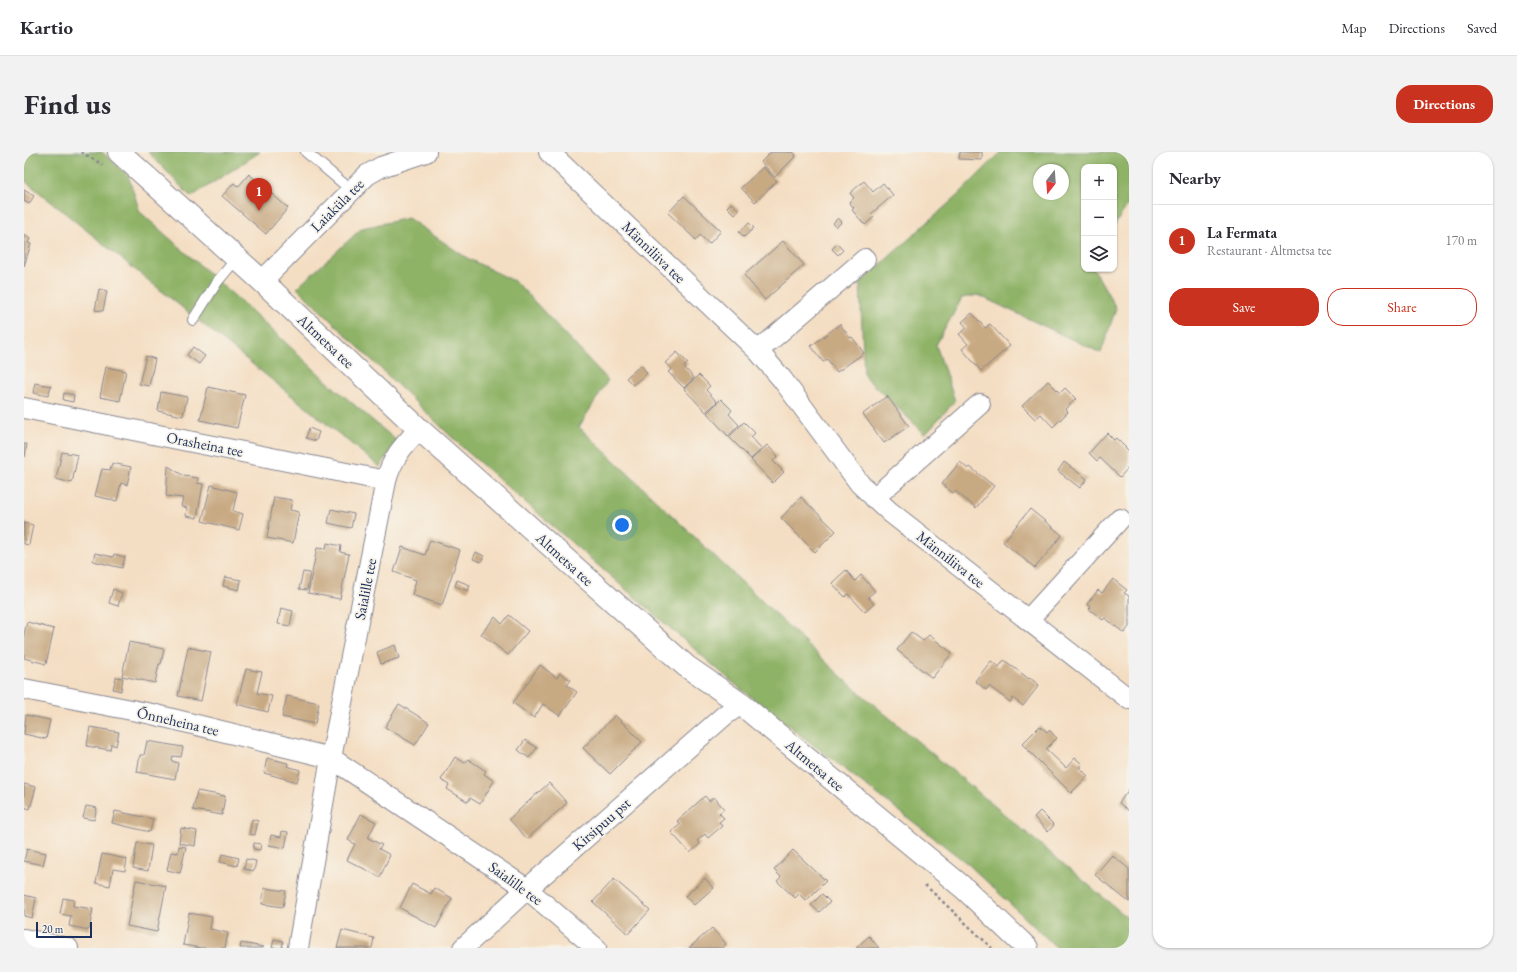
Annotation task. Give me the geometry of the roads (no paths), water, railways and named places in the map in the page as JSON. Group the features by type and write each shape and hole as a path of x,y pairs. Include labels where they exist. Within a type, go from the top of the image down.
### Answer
{"street":[{"name":"Altmetsa tee","path":"119,152 262,281 419,430 686,666 741,704 965,889 1027,948"},
{"name":"Laiaküla tee","path":"262,281 367,175 381,167 426,152"},
{"name":"Männiliiva tee","path":"549,152 758,351 782,379 860,484 874,498 1129,699"},
{"path":"758,351 865,259"},
{"path":"874,498 980,404"},
{"name":"Orasheina tee","path":"24,408 386,481"},
{"name":"Saialille tee","path":"298,948 331,758 386,481 390,467 398,452 419,430"},
{"path":"1028,620 1120,519"},
{"name":"Õnneheina tee","path":"24,689 152,714 331,758"},
{"name":"Kirsipuu pst","path":"463,948 527,889 725,715 741,704"},
{"name":"Saialille tee","path":"331,758 527,889 596,948"},
{"path":"24,939 68,948"}],"lane":[{"path":"306,152 351,190"},
{"path":"193,320 217,282 237,258"}],"place":[{"name":"La Fermata","path":"259,211"}]}
